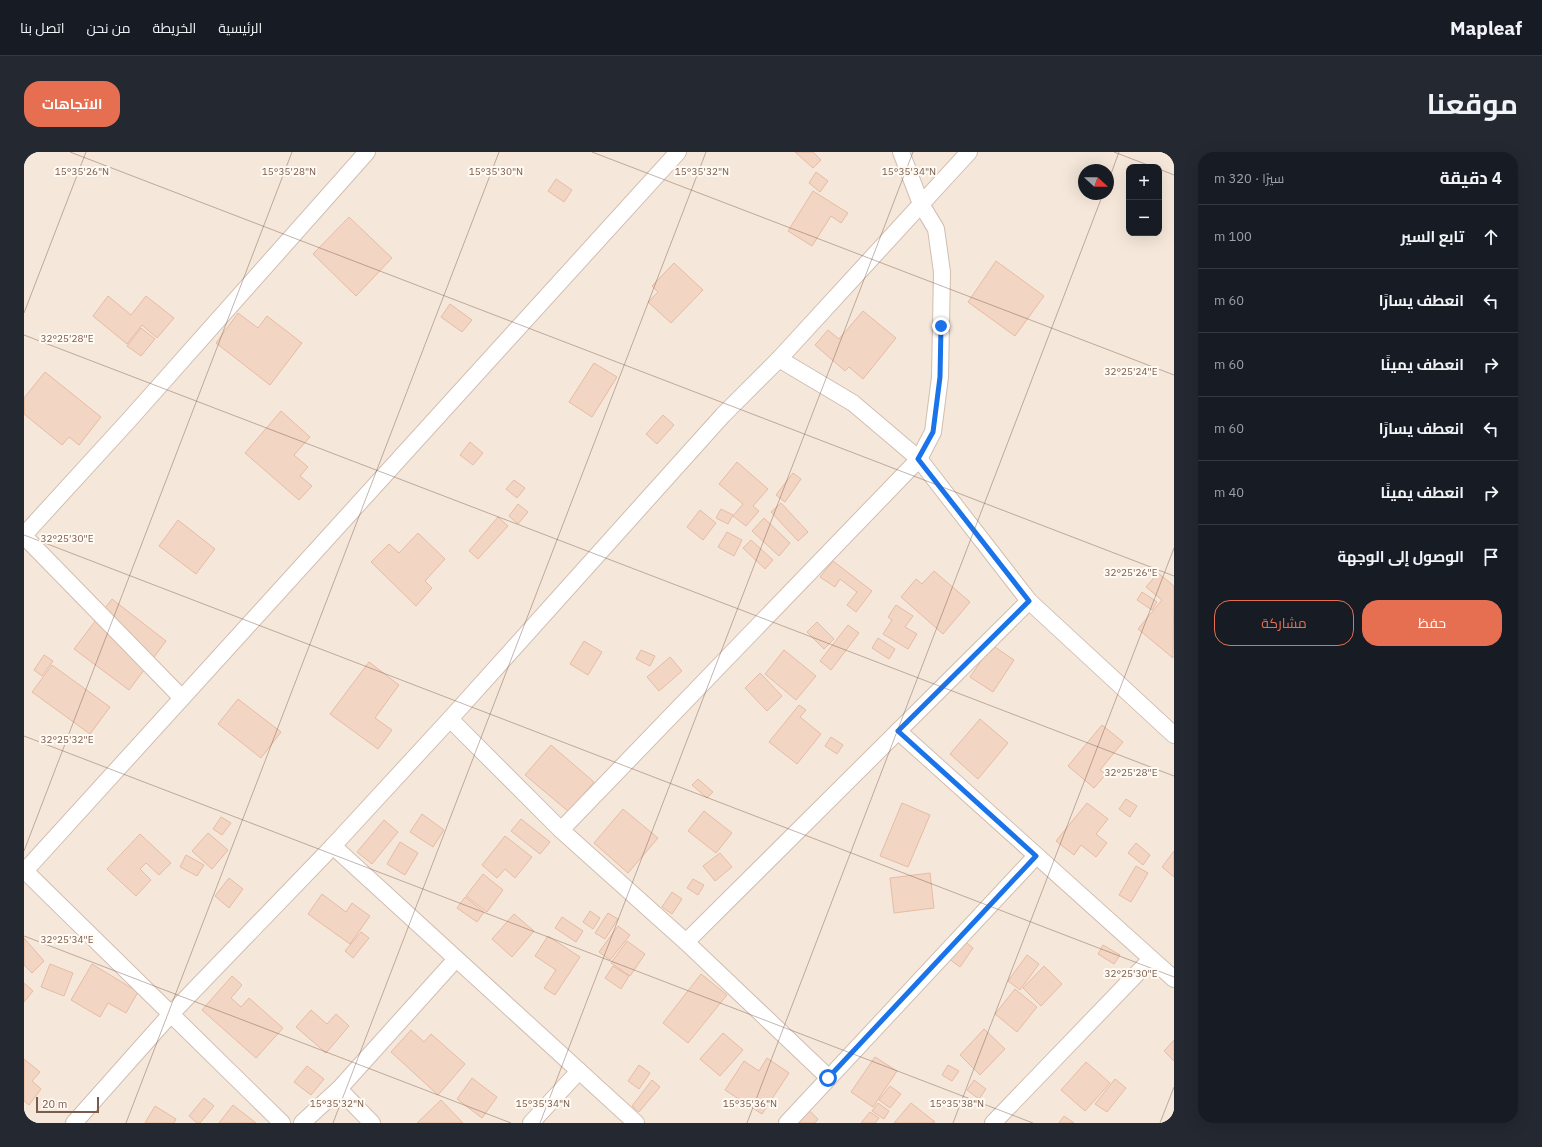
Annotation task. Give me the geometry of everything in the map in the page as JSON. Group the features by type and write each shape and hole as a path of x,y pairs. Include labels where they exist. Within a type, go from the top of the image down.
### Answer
{"street":[{"path":"182,698 24,535 367,152"},
{"path":"282,1123 24,871 678,152"},
{"path":"561,830 918,459 933,432 940,377 942,272 936,229 921,204 901,152"},
{"path":"74,1123 170,1015 333,846 450,719 723,415 779,359 969,152"},
{"path":"779,359 853,402 918,459 1029,601 1174,735"},
{"path":"686,942 1029,601"},
{"path":"450,719 561,830 686,942 828,1078"},
{"path":"898,731 1174,979"},
{"path":"333,846 636,1123"},
{"path":"787,1123 1036,856"},
{"path":"302,1123 338,1089 456,959"},
{"path":"992,1123 1152,959"},
{"path":"531,1123 579,1071"},
{"path":"338,1089 372,1123"}],"shaded area":[{"path":"24,152 1174,152 1174,1123 24,1123"}],"building":[{"path":"795,152 813,152 821,160 813,168"},
{"path":"816,172 828,181 820,192 809,183"},
{"path":"556,179 572,190 564,202 548,191"},
{"path":"813,191 848,213 841,223 831,216 812,246 788,231"},
{"path":"349,217 392,258 356,296 313,254"},
{"path":"996,261 1044,296 1015,336 968,302"},
{"path":"674,263 703,290 671,323 648,302 658,292 652,286"},
{"path":"108,296 131,315 146,296 174,318 157,338 142,325 127,344 93,316"},
{"path":"450,304 472,320 462,332 441,317"},
{"path":"863,311 896,338 863,379 849,367 845,371 815,345 828,330 839,339"},
{"path":"238,313 258,328 267,316 302,343 270,385 216,343"},
{"path":"141,328 155,339 141,356 127,346"},
{"path":"594,363 617,377 592,417 569,402"},
{"path":"45,372 101,417 79,445 69,437 62,445 24,414 24,398"},
{"path":"281,411 310,437 294,455 308,467 300,476 312,486 299,500 245,453"},
{"path":"663,415 674,425 657,444 646,434"},
{"path":"470,442 483,453 473,465 460,455"},
{"path":"737,462 768,489 753,506 759,511 746,526 733,516 743,504 719,484"},
{"path":"793,473 801,479 785,502 776,495"},
{"path":"514,480 525,488 517,498 506,489"},
{"path":"781,503 808,532 798,541 771,512"},
{"path":"518,504 528,512 518,524 509,516"},
{"path":"721,509 733,515 728,524 716,518"},
{"path":"700,510 716,523 703,540 687,527"},
{"path":"498,517 508,526 478,559 469,551"},
{"path":"764,518 790,543 779,556 752,531"},
{"path":"178,520 215,549 196,574 159,546"},
{"path":"727,532 742,540 734,556 718,547"},
{"path":"418,533 445,559 425,581 432,588 416,606 371,562 389,544 399,553"},
{"path":"751,540 773,560 765,569 743,548"},
{"path":"833,561 872,591 856,612 847,605 857,592 840,579 835,587 820,577"},
{"path":"934,571 970,602 943,634 901,597 916,579 922,584"},
{"path":"1158,573 1174,586 1173,658 1138,629 1162,600 1146,587"},
{"path":"1142,592 1157,602 1152,610 1137,600"},
{"path":"112,599 166,641 129,690 74,649"},
{"path":"896,605 913,616 905,627 917,634 908,649 883,634 892,620 888,617"},
{"path":"817,622 834,639 824,649 807,632"},
{"path":"848,625 859,633 831,670 820,661"},
{"path":"878,638 895,649 889,659 872,648"},
{"path":"584,641 602,652 588,675 570,664"},
{"path":"992,645 1014,660 993,692 970,677"},
{"path":"641,650 655,656 650,666 636,659"},
{"path":"784,650 816,676 796,700 765,674"},
{"path":"44,655 53,661 42,676 34,670"},
{"path":"670,657 682,671 659,691 647,677"},
{"path":"369,662 399,685 375,718 392,730 378,749 330,714"},
{"path":"52,665 110,707 90,734 32,692"},
{"path":"760,673 782,696 767,711 745,688"},
{"path":"238,699 281,732 261,758 218,724"},
{"path":"799,705 806,710 800,717 821,734 797,764 769,742"},
{"path":"980,719 1008,743 978,779 950,754"},
{"path":"1102,725 1123,742 1100,770 1106,774 1094,788 1068,766"},
{"path":"831,737 843,745 837,754 825,746"},
{"path":"551,745 594,782 569,812 525,775"},
{"path":"698,779 713,792 707,798 692,785"},
{"path":"1126,799 1137,806 1130,817 1119,809"},
{"path":"902,803 930,815 908,867 880,856"},
{"path":"1087,803 1108,819 1096,834 1107,843 1096,857 1081,845 1074,855 1056,841"},
{"path":"623,809 658,838 628,873 594,843"},
{"path":"704,811 732,833 716,853 688,831"},
{"path":"422,814 444,830 433,847 410,832"},
{"path":"221,817 231,823 222,835 213,829"},
{"path":"521,819 550,842 540,854 511,831"},
{"path":"384,820 398,832 372,864 357,852"},
{"path":"208,833 228,850 212,869 192,851"},
{"path":"140,834 171,863 159,875 146,863 140,869 151,880 136,896 107,869"},
{"path":"505,836 532,857 515,878 505,869 497,878 482,865"},
{"path":"400,842 418,853 405,875 387,864"},
{"path":"1136,843 1150,855 1143,865 1128,853"},
{"path":"1174,851 1174,877 1162,867"},
{"path":"720,853 732,867 715,881 703,866"},
{"path":"186,855 204,865 197,876 180,867"},
{"path":"1136,866 1148,873 1131,902 1119,895"},
{"path":"930,873 934,908 894,913 890,878"},
{"path":"483,874 503,890 487,912 466,896"},
{"path":"229,878 243,889 229,908 215,896"},
{"path":"693,879 704,885 698,895 687,888"},
{"path":"672,892 682,899 672,914 662,907"},
{"path":"322,894 346,912 352,903 370,916 350,944 308,914"},
{"path":"465,897 484,912 477,922 457,908"},
{"path":"590,911 600,918 593,929 583,922"},
{"path":"608,913 618,919 605,939 595,933"},
{"path":"514,914 534,931 512,957 492,939"},
{"path":"562,917 583,931 576,942 555,928"},
{"path":"618,926 630,935 610,960 599,952"},
{"path":"361,932 369,938 353,958 345,951"},
{"path":"548,936 580,957 555,995 544,988 556,970 535,956"},
{"path":"24,938 44,961 32,973 24,965"},
{"path":"962,939 973,948 960,967 948,958"},
{"path":"627,941 645,954 630,976 611,963"},
{"path":"1103,945 1120,955 1114,964 1098,954"},
{"path":"1027,955 1039,964 1020,990 1008,981"},
{"path":"50,964 73,973 64,996 41,987"},
{"path":"92,964 138,992 126,1013 108,1003 100,1017 71,1000"},
{"path":"613,966 629,976 621,989 605,978"},
{"path":"1044,966 1062,984 1041,1006 1023,988"},
{"path":"701,974 727,995 688,1043 663,1023"},
{"path":"232,976 242,985 231,998 241,1007 249,998 283,1028 256,1058 202,1010"},
{"path":"24,983 33,991 24,1002"},
{"path":"1015,989 1037,1007 1017,1032 995,1014"},
{"path":"311,1010 327,1024 336,1014 349,1026 326,1053 296,1027"},
{"path":"984,1029 1005,1049 980,1075 960,1055"},
{"path":"411,1030 424,1042 431,1034 465,1064 438,1095 391,1052"},
{"path":"723,1033 743,1050 720,1076 700,1059"},
{"path":"1174,1040 1174,1061 1164,1051"},
{"path":"875,1057 897,1071 873,1107 851,1092"},
{"path":"767,1058 789,1073 762,1114 725,1090 744,1061 759,1071"},
{"path":"24,1059 40,1072 32,1081 41,1089 29,1105 24,1101"},
{"path":"1086,1062 1110,1083 1085,1111 1061,1090"},
{"path":"639,1065 650,1073 639,1089 628,1081"},
{"path":"948,1065 959,1071 952,1081 942,1075"},
{"path":"307,1066 324,1079 311,1095 294,1082"},
{"path":"472,1078 497,1097 482,1118 457,1099"},
{"path":"1115,1079 1126,1088 1107,1112 1095,1104"},
{"path":"652,1080 660,1087 639,1112 632,1106"},
{"path":"974,1080 986,1089 979,1099 967,1090"},
{"path":"890,1086 901,1094 890,1108 879,1100"},
{"path":"204,1098 214,1106 200,1123 197,1123 189,1116"},
{"path":"441,1100 463,1123 417,1123"},
{"path":"878,1103 889,1111 884,1119 872,1111"},
{"path":"911,1103 935,1122 894,1123"},
{"path":"233,1105 256,1123 219,1123"},
{"path":"155,1106 176,1119 174,1123 145,1123"},
{"path":"805,1107 818,1119 815,1123 791,1123"},
{"path":"870,1112 879,1118 875,1123 861,1123"},
{"path":"1064,1116 1074,1123 1059,1123"}],"route":[{"path":"828,1078 1036,856 898,731 1029,601 918,459 933,432 940,377 941,326"}]}
